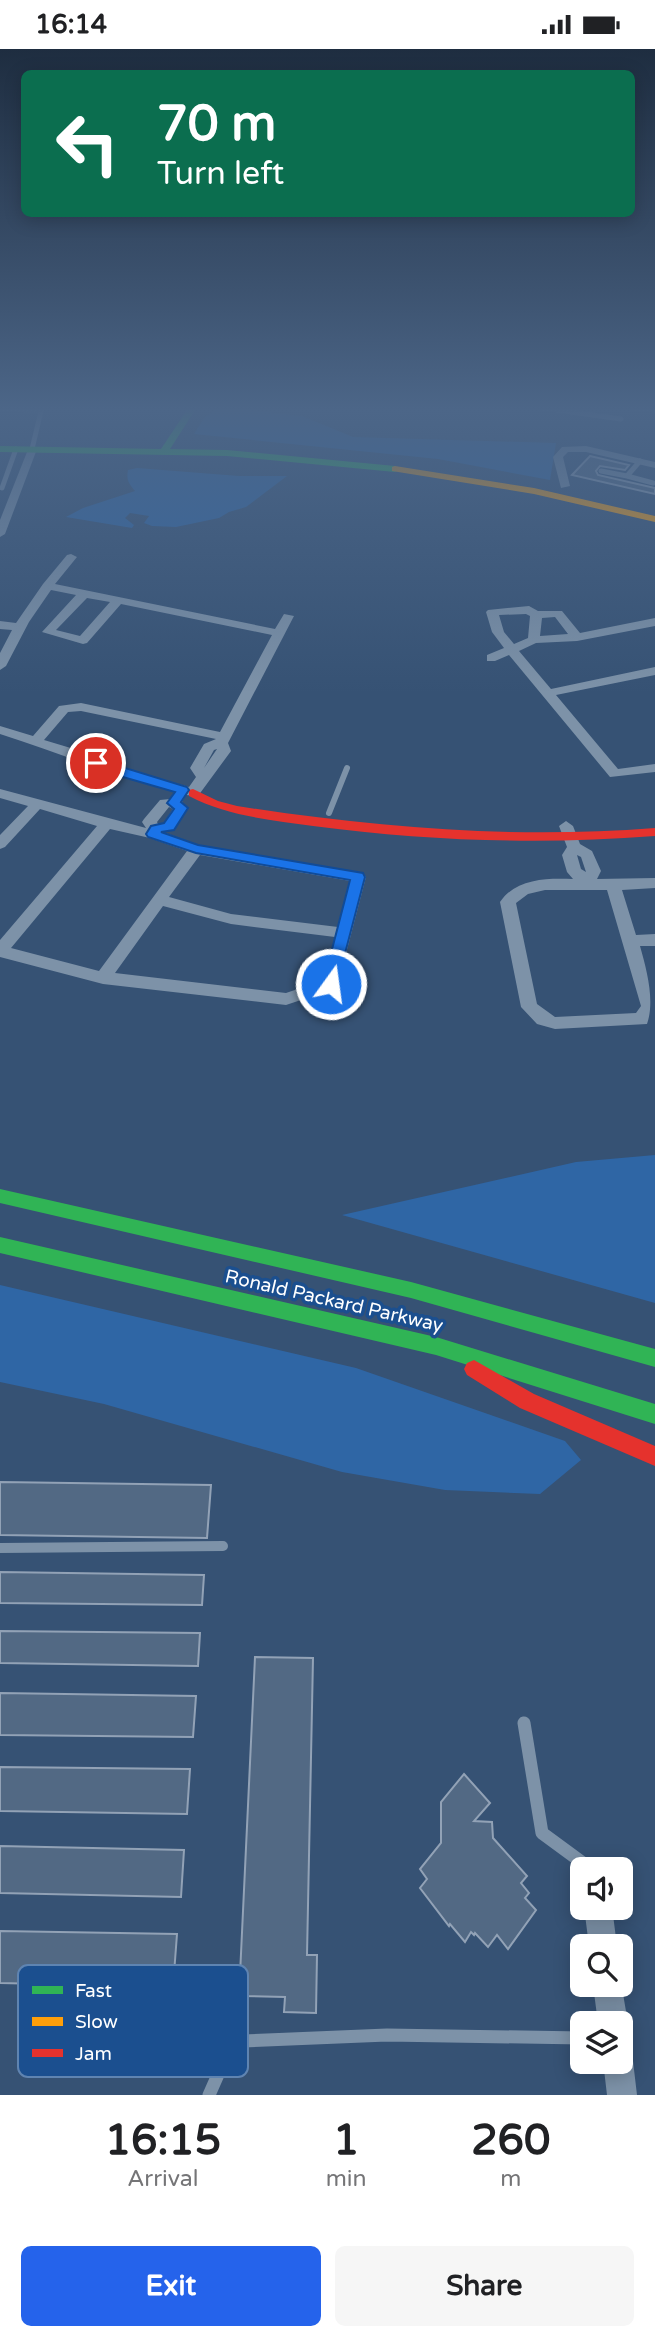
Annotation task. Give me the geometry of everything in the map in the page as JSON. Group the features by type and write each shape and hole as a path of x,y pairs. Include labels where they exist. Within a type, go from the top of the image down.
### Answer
{"main road":[{"path":"583,502 655,519"},
{"path":"636,502 655,507"},
{"path":"183,795 214,790 329,813 384,820 517,827 571,837 599,825 655,817"},
{"path":"183,795 207,803 390,834 471,840 655,832"},
{"name":"Ronald Packard Parkway","path":"0,1196 468,1304 655,1358"},
{"name":"Ronald Packard Parkway","path":"0,1245 436,1346 655,1414"},
{"path":"436,1346 527,1401 655,1457"}],"street":[{"path":"0,534 7,502"},
{"path":"0,666 19,627 71,557"},
{"path":"47,586 279,633"},
{"path":"84,594 48,632 83,640 118,601"},
{"path":"577,637 558,614 536,615 529,610 492,612 498,632 615,774 655,768"},
{"path":"154,832 169,827 181,808 183,795 202,775 214,770 224,751 222,740 288,615"},
{"path":"534,640 536,615"},
{"path":"491,658 534,640 577,637 655,622"},
{"path":"0,625 19,627"},
{"path":"548,693 655,671"},
{"path":"35,742 64,709 81,707 222,740"},
{"path":"0,730 79,755 113,771 183,795"},
{"path":"0,793 107,824 154,832 196,849 358,877 331,984 286,999 103,978 0,951 107,824"},
{"path":"0,844 37,804"},
{"path":"571,837 569,855 574,872 589,883"},
{"path":"103,978 196,849"},
{"path":"613,885 650,1007 641,1019 555,1023 543,1019 529,1007 508,902 511,896 519,890 559,884 655,883"},
{"path":"159,900 231,919 344,933"},
{"path":"630,941 655,940"},
{"path":"620,2074 622,2095"}],"lane":[{"path":"329,813 347,768"},
{"path":"0,1548 223,1546"},
{"path":"524,1723 542,1833 575,1857"},
{"path":"248,2041 387,2035 570,2038"},
{"path":"209,2095 217,2077"}],"shaded area":[{"path":"100,502 252,502 219,518 176,527 152,526 144,523 149,516 130,513 125,518 134,525 132,528 66,517"},
{"path":"655,1155 655,1303 342,1215 576,1162"},
{"path":"0,1285 356,1368 565,1441 581,1460 540,1494 445,1490 342,1472 104,1404 0,1382"}],"building":[{"path":"0,1482 211,1485 207,1538 0,1535"},
{"path":"0,1572 204,1575 202,1605 0,1603"},
{"path":"0,1631 200,1633 198,1666 0,1663"},
{"path":"255,1657 313,1658 307,1955 317,1955 316,2013 284,2012 285,1997 248,1996 248,1965 240,1965"},
{"path":"0,1693 196,1696 193,1737 0,1735"},
{"path":"0,1767 190,1769 187,1814 0,1811"},
{"path":"464,1774 490,1803 474,1821 492,1822 493,1838 527,1876 521,1883 529,1893 525,1898 536,1910 508,1949 497,1935 488,1947 471,1932 465,1942 420,1888 427,1879 420,1869 441,1843 441,1802"},
{"path":"0,1846 184,1850 181,1897 0,1893"},
{"path":"0,1931 177,1934 175,1965 18,1965 18,1983 0,1983"}],"traffic: fast":[{"path":"0,1196 411,1290 655,1358"},
{"path":"0,1245 436,1346 655,1414"}],"traffic: slow":[{"path":"584,502 655,519"}],"traffic: jam":[{"path":"193,793 214,804 237,810 394,831 498,838 655,832"},
{"path":"474,1369 527,1401 655,1456"}],"route":[{"path":"96,763 113,771 183,790 174,803 181,808 169,827 155,829 153,834 196,849 358,877 331,984"}]}
